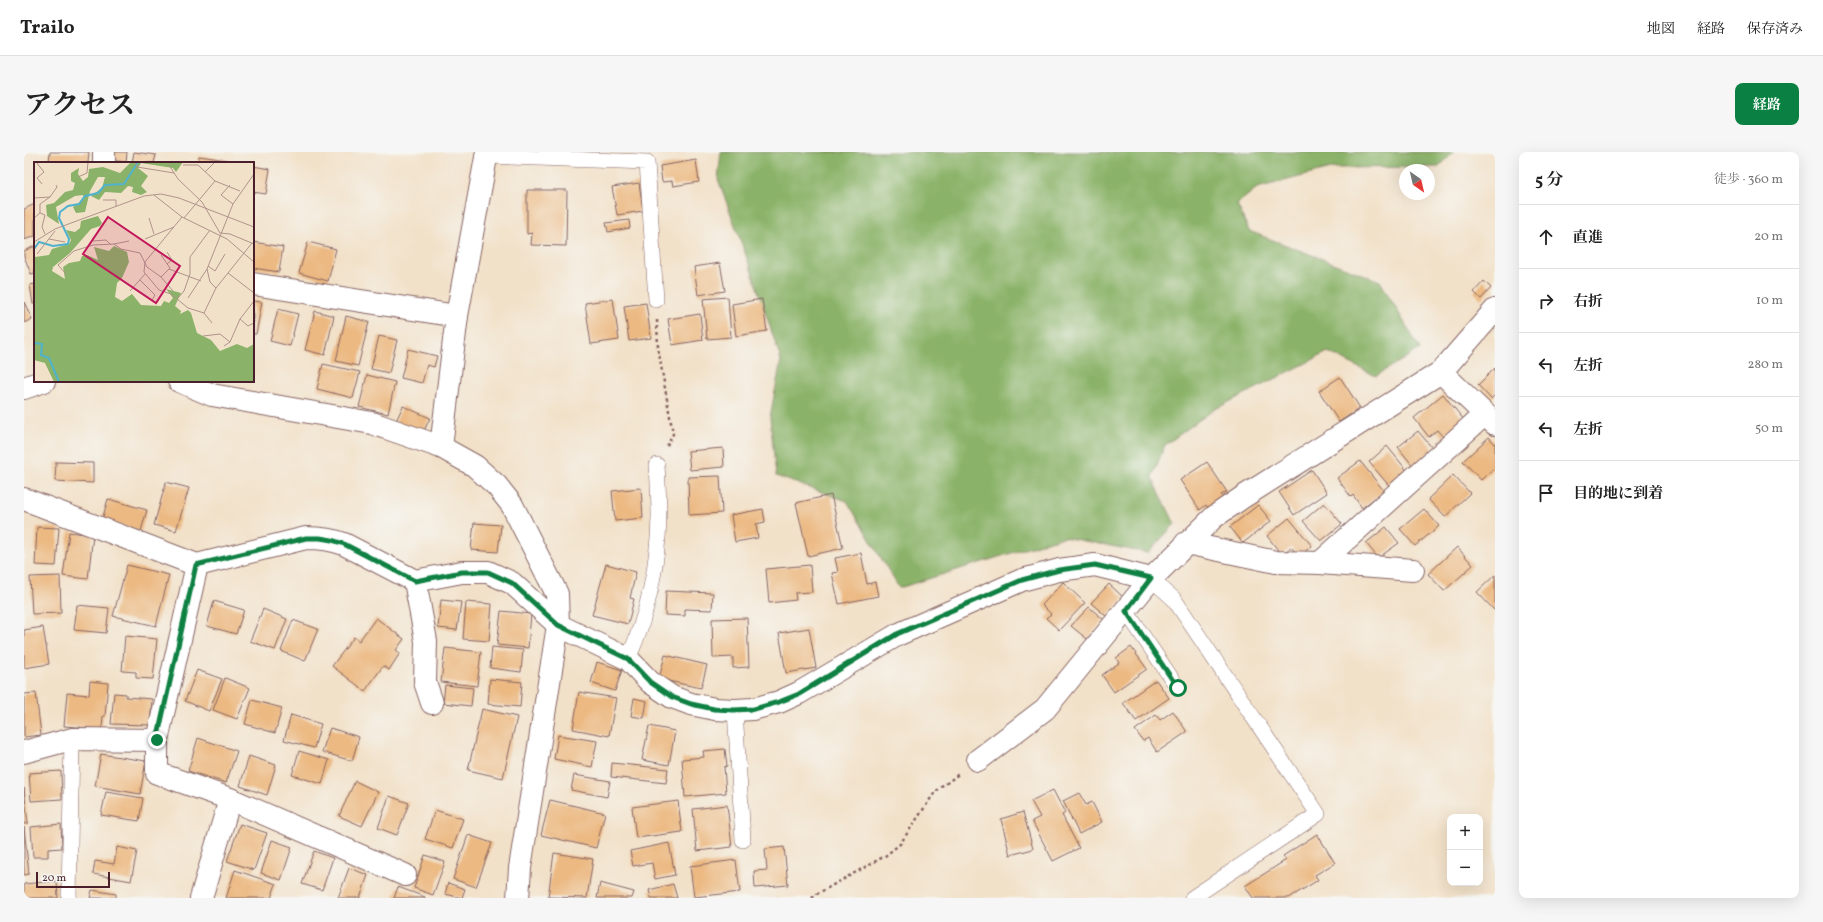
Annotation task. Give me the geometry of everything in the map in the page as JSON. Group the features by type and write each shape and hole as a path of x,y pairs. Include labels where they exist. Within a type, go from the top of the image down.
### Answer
{"street":[{"path":"440,447 457,316 486,154"},
{"path":"254,284 457,316"},
{"path":"978,760 1045,709 1126,611 1151,578 1214,517 1441,372 1495,310"},
{"path":"1320,563 1490,419 1441,372"},
{"path":"24,388 41,382"},
{"path":"181,382 212,395 372,422 440,447 475,466 497,486 512,505 557,594 558,625 520,868 518,898"},
{"path":"24,499 196,565 306,538 320,538 344,544 415,581 462,572 488,572 512,583 558,625 628,659 650,682 672,697 691,704 714,709 734,710 760,707 779,702 799,694 897,634 1022,580 1059,570 1095,565 1151,578"},
{"path":"1186,543 1276,562 1320,563 1413,570"},
{"path":"196,565 157,740 157,773 230,799 405,875"},
{"path":"415,581 426,641 425,682 432,703"},
{"path":"24,752 72,739 157,740"},
{"path":"201,898 230,799"}],"lane":[{"path":"486,154 647,162 656,300"},
{"path":"628,659 637,639 654,572 659,517 657,465"},
{"path":"1151,578 1174,599 1318,814 1192,898"},
{"path":"1126,611 1178,688"},
{"path":"734,710 743,840"},
{"path":"69,898 72,739"}],"path":[{"path":"656,300 658,348 673,434 657,465"},
{"path":"812,898 885,856 900,844 935,792 978,760"}],"green space":[{"path":"721,152 1454,152 1439,167 1435,167 1435,164 1399,164 1399,167 1334,168 1257,188 1237,204 1249,231 1380,281 1420,349 1376,376 1328,352 1213,410 1165,445 1152,477 1175,524 1148,553 1063,537 899,588 847,501 776,476 770,417 781,360 751,269 718,179"}],"building":[{"path":"50,152 89,152 88,162 49,162"},
{"path":"112,152 127,152 126,162 111,160"},
{"path":"134,152 156,155 154,162 132,162"},
{"path":"199,156 227,160 226,162 198,162"},
{"path":"696,160 699,182 673,186 672,181 662,182 660,166"},
{"path":"254,166 270,169 266,194 254,192"},
{"path":"639,183 643,211 617,215 612,187"},
{"path":"527,190 567,190 566,246 531,245 532,233 527,234"},
{"path":"34,204 34,236 24,240 24,209"},
{"path":"629,220 630,228 608,232 606,223"},
{"path":"254,242 283,247 279,272 254,268"},
{"path":"308,242 336,249 328,281 299,273"},
{"path":"34,246 34,273 31,274 24,256 24,251"},
{"path":"720,263 725,291 698,295 694,267"},
{"path":"1484,281 1491,288 1481,299 1474,292"},
{"path":"34,284 34,304 33,304 30,285"},
{"path":"728,297 731,337 707,339 703,299"},
{"path":"613,299 619,340 591,344 585,303"},
{"path":"762,299 767,331 736,336 732,304"},
{"path":"254,301 262,302 256,334 254,334"},
{"path":"24,302 32,319 24,323"},
{"path":"646,303 651,338 629,341 624,306"},
{"path":"278,309 298,314 290,346 270,341"},
{"path":"315,311 334,316 325,355 305,350"},
{"path":"700,314 703,340 672,345 668,319"},
{"path":"346,316 369,322 358,366 336,361"},
{"path":"379,336 397,340 389,373 371,369"},
{"path":"408,349 437,356 434,367 427,365 422,383 401,378"},
{"path":"323,364 360,372 353,398 317,389"},
{"path":"1495,368 1495,395 1491,399 1478,385"},
{"path":"367,375 395,382 388,414 359,407"},
{"path":"1340,377 1360,408 1339,422 1319,391"},
{"path":"1443,394 1464,420 1443,437 1437,430 1429,437 1414,418"},
{"path":"403,406 430,418 422,435 395,423"},
{"path":"1418,431 1433,449 1413,466 1398,447"},
{"path":"1489,437 1495,444 1495,467 1481,480 1463,461"},
{"path":"1387,446 1409,473 1391,488 1369,462"},
{"path":"723,448 724,467 690,470 688,451"},
{"path":"1360,461 1384,491 1362,508 1353,495 1351,497 1337,478"},
{"path":"56,462 93,463 93,483 55,481"},
{"path":"1207,462 1227,492 1221,495 1224,499 1209,509 1206,505 1200,510 1180,480"},
{"path":"1312,470 1327,493 1294,515 1279,492"},
{"path":"1453,475 1470,493 1445,517 1428,499"},
{"path":"720,476 722,513 689,515 688,477"},
{"path":"166,482 189,488 176,531 154,525"},
{"path":"641,488 643,518 615,521 612,491"},
{"path":"831,495 843,548 808,556 796,503"},
{"path":"108,499 147,510 141,531 102,520"},
{"path":"1324,503 1342,524 1321,541 1303,521"},
{"path":"1258,505 1271,521 1243,543 1230,527"},
{"path":"763,509 765,522 756,524 758,538 735,542 731,515"},
{"path":"1424,509 1439,526 1415,546 1400,529"},
{"path":"1289,518 1312,546 1299,556 1291,547 1282,555 1267,536"},
{"path":"474,523 501,525 498,552 471,550"},
{"path":"37,527 59,528 56,566 35,565"},
{"path":"1386,527 1399,543 1378,558 1366,543"},
{"path":"69,532 93,535 88,579 63,576"},
{"path":"1457,547 1473,565 1444,591 1428,574"},
{"path":"861,553 867,584 875,582 878,596 839,604 832,573 838,572 835,558"},
{"path":"606,564 636,572 630,598 634,599 628,624 592,615"},
{"path":"127,565 169,575 156,626 113,616"},
{"path":"810,565 812,592 795,593 796,600 769,603 766,569"},
{"path":"1495,575 1495,610 1494,610 1477,592"},
{"path":"60,576 61,613 32,614 30,577"},
{"path":"1063,582 1085,603 1059,630 1046,618 1051,614 1042,605"},
{"path":"1109,584 1124,598 1107,617 1091,603"},
{"path":"666,591 713,593 712,610 685,609 685,616 665,615"},
{"path":"441,600 461,602 457,630 438,628"},
{"path":"214,601 244,610 236,634 207,626"},
{"path":"466,602 492,604 489,641 463,639"},
{"path":"77,605 109,608 106,633 74,630"},
{"path":"1089,607 1104,620 1087,639 1071,626"},
{"path":"263,609 287,619 275,650 250,641"},
{"path":"501,611 531,614 528,648 497,645"},
{"path":"376,618 404,639 396,650 400,653 389,670 383,666 365,691 332,666 354,637 359,641"},
{"path":"747,618 749,667 733,668 733,657 713,658 712,619"},
{"path":"293,620 318,629 305,661 281,651"},
{"path":"43,627 49,664 24,668 24,630"},
{"path":"809,628 816,668 786,673 779,633"},
{"path":"125,636 157,639 153,679 136,678 136,672 122,671"},
{"path":"492,647 523,650 521,672 490,668"},
{"path":"1131,647 1147,669 1114,692 1102,675 1119,663 1116,658"},
{"path":"445,648 481,652 477,686 441,682"},
{"path":"665,655 707,665 701,688 659,679"},
{"path":"597,662 622,670 615,691 591,683"},
{"path":"197,670 222,679 209,711 185,701"},
{"path":"225,678 250,688 237,719 213,710"},
{"path":"490,679 522,682 520,707 488,704"},
{"path":"1156,680 1169,698 1136,721 1123,703"},
{"path":"90,681 108,683 105,716 103,716 102,729 64,726 67,693 89,695"},
{"path":"445,685 473,688 471,706 443,703"},
{"path":"579,692 616,698 609,736 573,729"},
{"path":"36,693 41,735 24,737 24,694"},
{"path":"114,693 126,694 126,697 152,699 150,725 111,724"},
{"path":"634,698 647,701 644,718 631,716"},
{"path":"252,700 282,708 275,733 245,724"},
{"path":"482,709 517,717 503,778 468,770"},
{"path":"1173,711 1187,732 1157,752 1148,738 1143,741 1135,730 1156,715 1160,720"},
{"path":"291,715 321,724 314,748 284,740"},
{"path":"649,726 675,731 669,765 642,760"},
{"path":"330,728 359,737 352,761 322,752"},
{"path":"558,735 597,741 592,767 554,759"},
{"path":"198,738 237,751 226,783 188,771"},
{"path":"725,749 727,766 724,767 726,793 685,797 682,759 704,757 703,751"},
{"path":"299,751 329,760 322,784 292,775"},
{"path":"101,754 146,761 140,794 95,786"},
{"path":"249,756 276,765 267,795 240,786"},
{"path":"612,763 668,769 666,783 611,777"},
{"path":"61,771 62,799 31,801 29,773"},
{"path":"574,775 610,781 607,797 571,790"},
{"path":"355,781 378,792 362,826 339,816"},
{"path":"24,788 28,824 24,824"},
{"path":"1053,790 1065,813 1062,815 1079,848 1053,861 1032,821 1040,817 1031,801"},
{"path":"106,792 143,798 139,821 101,815"},
{"path":"1079,793 1086,805 1092,802 1102,822 1079,834 1063,801"},
{"path":"389,796 409,803 397,835 378,828"},
{"path":"550,800 605,813 596,848 541,835"},
{"path":"678,801 682,832 636,838 632,807"},
{"path":"727,805 732,847 697,851 693,809"},
{"path":"435,810 463,819 453,848 425,839"},
{"path":"1023,812 1033,849 1010,855 1001,819"},
{"path":"61,824 62,848 48,849 48,857 33,857 31,827"},
{"path":"240,824 267,833 254,870 227,861"},
{"path":"24,827 29,874 24,875"},
{"path":"1317,834 1335,863 1315,875 1318,880 1289,898 1253,898 1245,886 1286,860 1283,856"},
{"path":"468,835 492,843 476,887 453,879"},
{"path":"272,840 292,847 281,880 261,873"},
{"path":"669,843 675,875 655,879 652,863 633,866 630,851"},
{"path":"117,847 137,851 131,881 93,874 95,861 114,864"},
{"path":"784,847 788,885 755,888 754,871 767,870 765,849"},
{"path":"314,851 333,858 322,890 302,884"},
{"path":"554,853 593,859 587,898 548,897"},
{"path":"425,855 445,862 433,895 414,888"},
{"path":"736,860 740,892 694,897 690,866"},
{"path":"349,868 368,875 360,898 338,898"},
{"path":"235,870 276,884 271,898 226,898"},
{"path":"57,881 58,898 24,898 24,884"},
{"path":"448,883 465,889 462,898 445,894"},
{"path":"600,883 634,892 632,898 597,898"},
{"path":"673,884 677,898 651,898 649,890"},
{"path":"398,887 425,897 425,898 394,898"},
{"path":"92,890 116,894 116,898 90,898"}],"route":[{"path":"157,740 196,565 306,538 320,538 344,544 415,581 462,572 488,572 512,583 558,625 628,659 650,682 672,697 691,704 714,709 734,710 754,709 779,702 799,694 897,634 1022,580 1059,570 1095,565 1151,578 1126,611 1178,688"}]}
